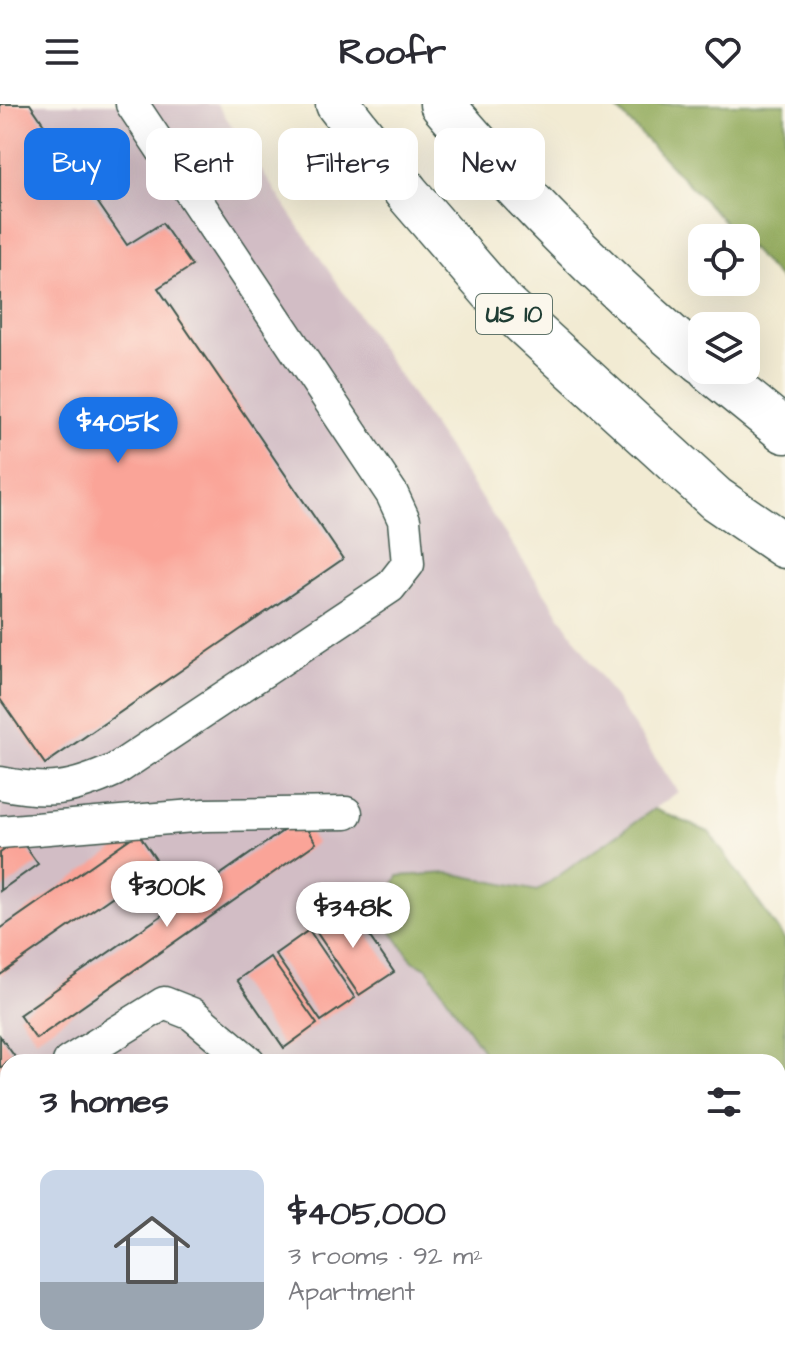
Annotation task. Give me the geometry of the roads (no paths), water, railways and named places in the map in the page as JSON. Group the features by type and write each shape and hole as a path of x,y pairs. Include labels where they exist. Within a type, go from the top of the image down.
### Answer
{"highway":[{"name":"US 10","path":"338,104 407,193 503,304 716,499 785,546"},
{"path":"442,104 529,203 617,289 688,351"},
{"path":"727,384 785,431"},
{"path":"716,499 785,573"}],"lane":[{"path":"0,783 36,791 76,787 115,770 390,587 408,564 404,520 392,494 132,104"},
{"path":"0,832 205,815 346,813"},
{"path":"82,1054 164,1003 192,1014 240,1054"}]}
